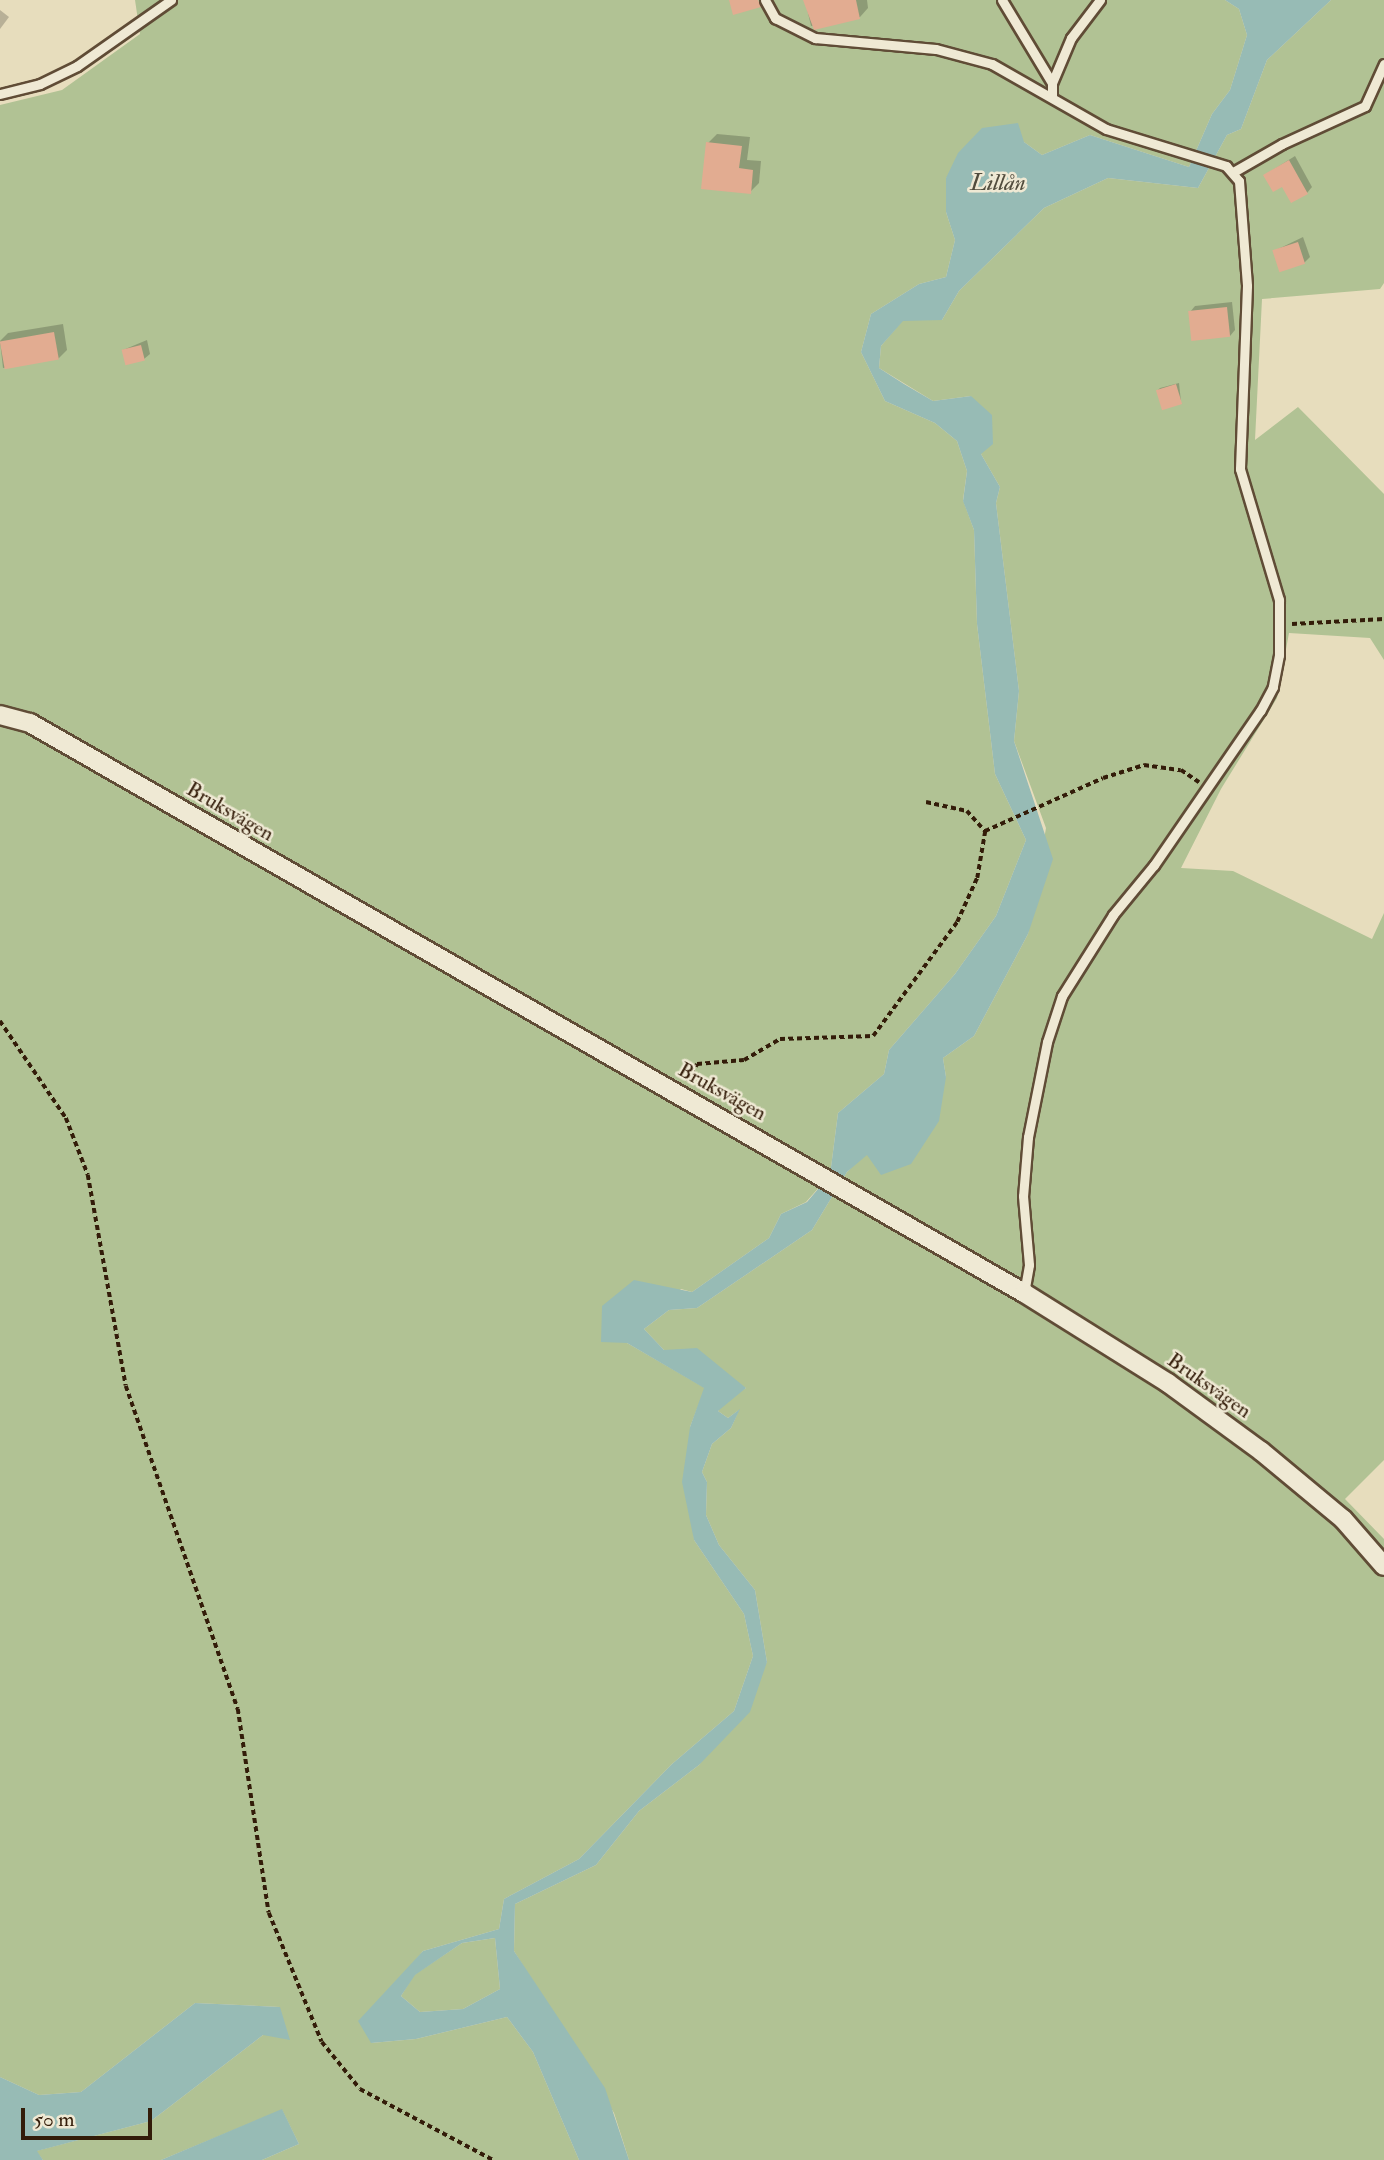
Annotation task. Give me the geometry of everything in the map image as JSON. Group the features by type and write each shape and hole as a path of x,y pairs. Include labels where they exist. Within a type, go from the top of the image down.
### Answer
{"street":[{"name":"Bruksvägen","path":"0,715 30,723 1024,1293 1168,1382 1261,1451 1343,1519 1384,1566"}],"lane":[{"path":"0,94 40,84 78,66 171,0"},
{"path":"765,0 775,18 815,38 959,53 992,64 1106,129 1235,171 1282,144 1365,106 1384,64"},
{"path":"1002,0 1052,83"},
{"path":"1052,97 1052,83 1071,38 1100,0"},
{"path":"1024,1293 1030,1265 1023,1196 1028,1137 1047,1042 1062,996 1113,915 1205,790 1273,687 1280,625 1279,600 1240,469 1247,286 1235,171"}],"path":[{"path":"1280,625 1384,619"},
{"path":"985,831 1103,778 1144,765 1181,770 1205,790"},
{"path":"926,802 967,811 985,831"},
{"path":"677,1094 697,1064 744,1060 780,1039 873,1036 957,922 976,878 985,831"},
{"path":"0,1021 66,1118 88,1175 126,1386 237,1709 270,1913 322,2042 360,2089 493,2160"}],"green space":[{"path":"135,0 1225,0 1239,9 1247,35 1230,90 1212,114 1189,167 1090,135 1042,155 1024,142 946,178 946,212 955,240 946,277 919,284 871,314 861,352 885,401 935,423 957,441 967,471 963,500 974,530 977,624 995,774 1026,840 996,916 955,974 889,1050 884,1074 838,1113 830,1175 806,1202 781,1214 769,1238 692,1292 681,1289 627,1343 705,1388 690,1427 694,1540 744,1614 753,1656 734,1711 672,1764 579,1859 504,1899 499,1929 423,1951 393,1988 371,2043 416,2039 507,2017 533,2052 579,2160 262,2160 299,2144 282,2110 161,2160 43,2160 36,2151 151,2121 263,2035 280,2007 195,2003 81,2092 39,2095 0,2077 0,105 62,90 140,34"},
{"path":"1331,0 1384,0 1384,283 1380,289 1262,299 1255,440 1298,407 1384,494 1384,660 1370,638 1289,633 1277,698 1221,789 1181,868 1233,871 1372,939 1384,913 1384,1460 1345,1499 1384,1539 1384,2160 629,2160 614,2113 514,1951 515,1904 596,1865 639,1811 699,1765 767,1662 755,1590 719,1545 706,1515 707,1482 702,1472 712,1444 731,1428 739,1410 728,1418 718,1411 723,1403 746,1388 664,1350 644,1329 669,1310 697,1308 812,1230 847,1172 946,1077 943,1058 974,1036 1028,934 1046,828 1014,741 1019,691 996,503 1000,487 981,454 971,396 933,401 879,368 881,346 903,320 942,320 959,291 1044,208 1108,178 1198,188 1227,135 1241,129 1267,60"},
{"path":"495,1938 500,1989 463,2009 420,2012 401,1996 414,1975 462,1943"}],"water":[{"name":"Lillån","path":"1225,0 1331,0 1267,60 1241,129 1227,135 1198,188 1108,178 1044,208 959,291 942,320 903,321 881,346 879,368 904,384 933,401 971,396 992,415 993,444 981,454 1000,487 996,503 1019,691 1014,741 1053,859 1028,934 974,1036 943,1058 946,1077 939,1121 911,1164 881,1175 867,1155 847,1172 812,1230 697,1308 669,1310 644,1329 664,1350 697,1348 746,1388 718,1411 728,1418 740,1409 731,1428 712,1444 702,1472 707,1482 706,1515 719,1545 755,1590 767,1662 750,1712 699,1765 639,1811 596,1865 515,1904 514,1951 605,2088 629,2160 579,2160 533,2052 507,2017 416,2039 371,2043 358,2021 423,1951 499,1929 504,1899 579,1859 672,1764 734,1711 753,1656 744,1614 694,1540 682,1482 690,1427 704,1388 627,1343 601,1342 602,1306 634,1280 692,1292 769,1238 781,1214 807,1202 830,1175 838,1113 884,1074 889,1050 955,974 996,916 1026,840 995,774 977,624 974,530 963,501 967,471 957,441 935,423 885,401 861,352 871,314 919,284 946,277 955,240 946,212 946,178 958,153 982,128 1018,123 1024,142 1042,155 1090,135 1189,167 1212,114 1230,90 1247,35 1239,9","holes":["495,1938 500,1989 463,2009 420,2012 401,1996 415,1975 462,1943"]},
{"path":"195,2003 280,2007 290,2040 263,2035 151,2121 37,2151 43,2160 0,2160 0,2077 39,2095 81,2092"},
{"path":"282,2109 299,2144 262,2160 161,2160"}],"building":[{"path":"729,0 758,0 761,7 733,15"},
{"path":"803,0 856,0 860,19 814,30"},
{"path":"706,142 742,146 739,168 753,170 751,194 701,189"},
{"path":"1289,160 1308,194 1291,203 1282,187 1273,192 1263,175"},
{"path":"1298,242 1305,264 1279,272 1272,250"},
{"path":"1227,307 1230,337 1191,341 1188,311"},
{"path":"54,332 59,360 5,369 0,342"},
{"path":"141,345 145,361 125,365 122,350"},
{"path":"1176,384 1182,404 1162,410 1156,390"}]}
